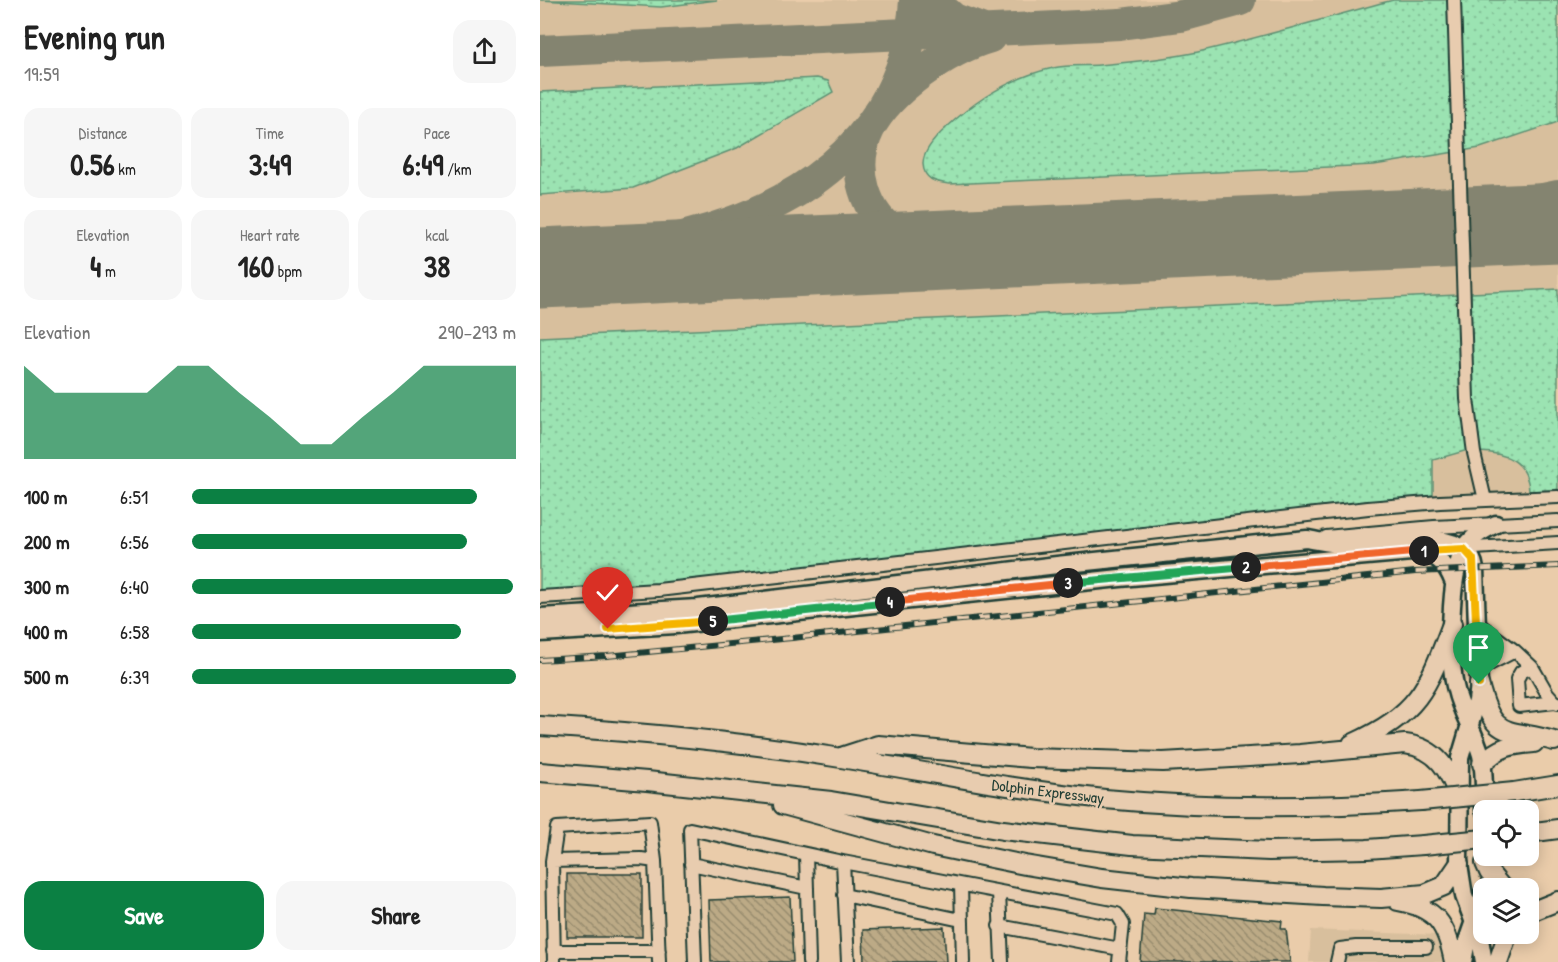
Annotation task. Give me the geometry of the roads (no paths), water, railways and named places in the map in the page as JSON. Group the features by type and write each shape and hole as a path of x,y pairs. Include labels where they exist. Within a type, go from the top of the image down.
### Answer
{"highway":[{"path":"1338,750 1385,727 1413,705 1431,678 1452,624"},
{"path":"1479,676 1485,708 1498,726 1518,735 1532,735 1556,741"},
{"name":"Dolphin Expressway","path":"540,726 668,736 839,758 1052,793 1162,803 1276,807 1333,806 1421,801 1514,792 1558,785"},
{"path":"1482,764 1497,750 1506,747 1556,741"},
{"path":"839,758 878,746 1031,758 1163,762 1393,744 1422,747 1444,764 1460,800"},
{"path":"540,772 831,801 1013,831 1132,845 1269,851 1367,849 1473,840"},
{"path":"729,790 933,846 1050,870 1191,888 1382,898 1425,894 1439,890 1459,864"},
{"path":"1539,832 1558,829"},
{"path":"1382,898 1414,904 1434,915 1447,934 1454,962"},
{"path":"1498,962 1504,944"}],"main road":[{"path":"1484,800 1482,764 1470,723 1454,683 1453,581 1464,549 1476,536 1496,524"},
{"path":"540,617 698,608 1057,565 1307,539 1346,545 1426,538 1443,541 1464,549 1473,559 1479,676 1470,723 1460,758 1459,864 1464,896 1473,919"},
{"path":"540,633 676,625 1120,578 1423,551 1436,557 1446,566 1453,581"},
{"path":"1463,962 1473,925"},
{"path":"1480,944 1484,962"}],"street":[{"path":"1454,0 1467,399 1474,453 1485,500"},
{"path":"540,597 680,588 1417,503 1558,497"},
{"path":"1307,539 1434,527 1558,521"},
{"path":"1423,551 1558,543"},
{"path":"1477,623 1515,651 1532,667 1546,693 1556,702"},
{"path":"1479,676 1492,661 1515,651"},
{"path":"1532,667 1521,672 1517,679 1519,706 1556,702"},
{"path":"650,822 655,861 659,957 554,956 552,861 557,828 650,822"},
{"path":"695,962 690,830 1117,914 1123,924 1119,956 999,926"},
{"path":"806,854 809,962"},
{"path":"552,861 641,859 655,861"},
{"path":"843,861 848,962"},
{"path":"692,864 807,888"},
{"path":"961,885 963,962"},
{"path":"999,892 1002,962"},
{"path":"844,895 961,920"},
{"path":"1337,962 1340,949 1426,946"}],"railway":[{"path":"540,660 607,656 792,638 1415,572 1558,566"}]}
